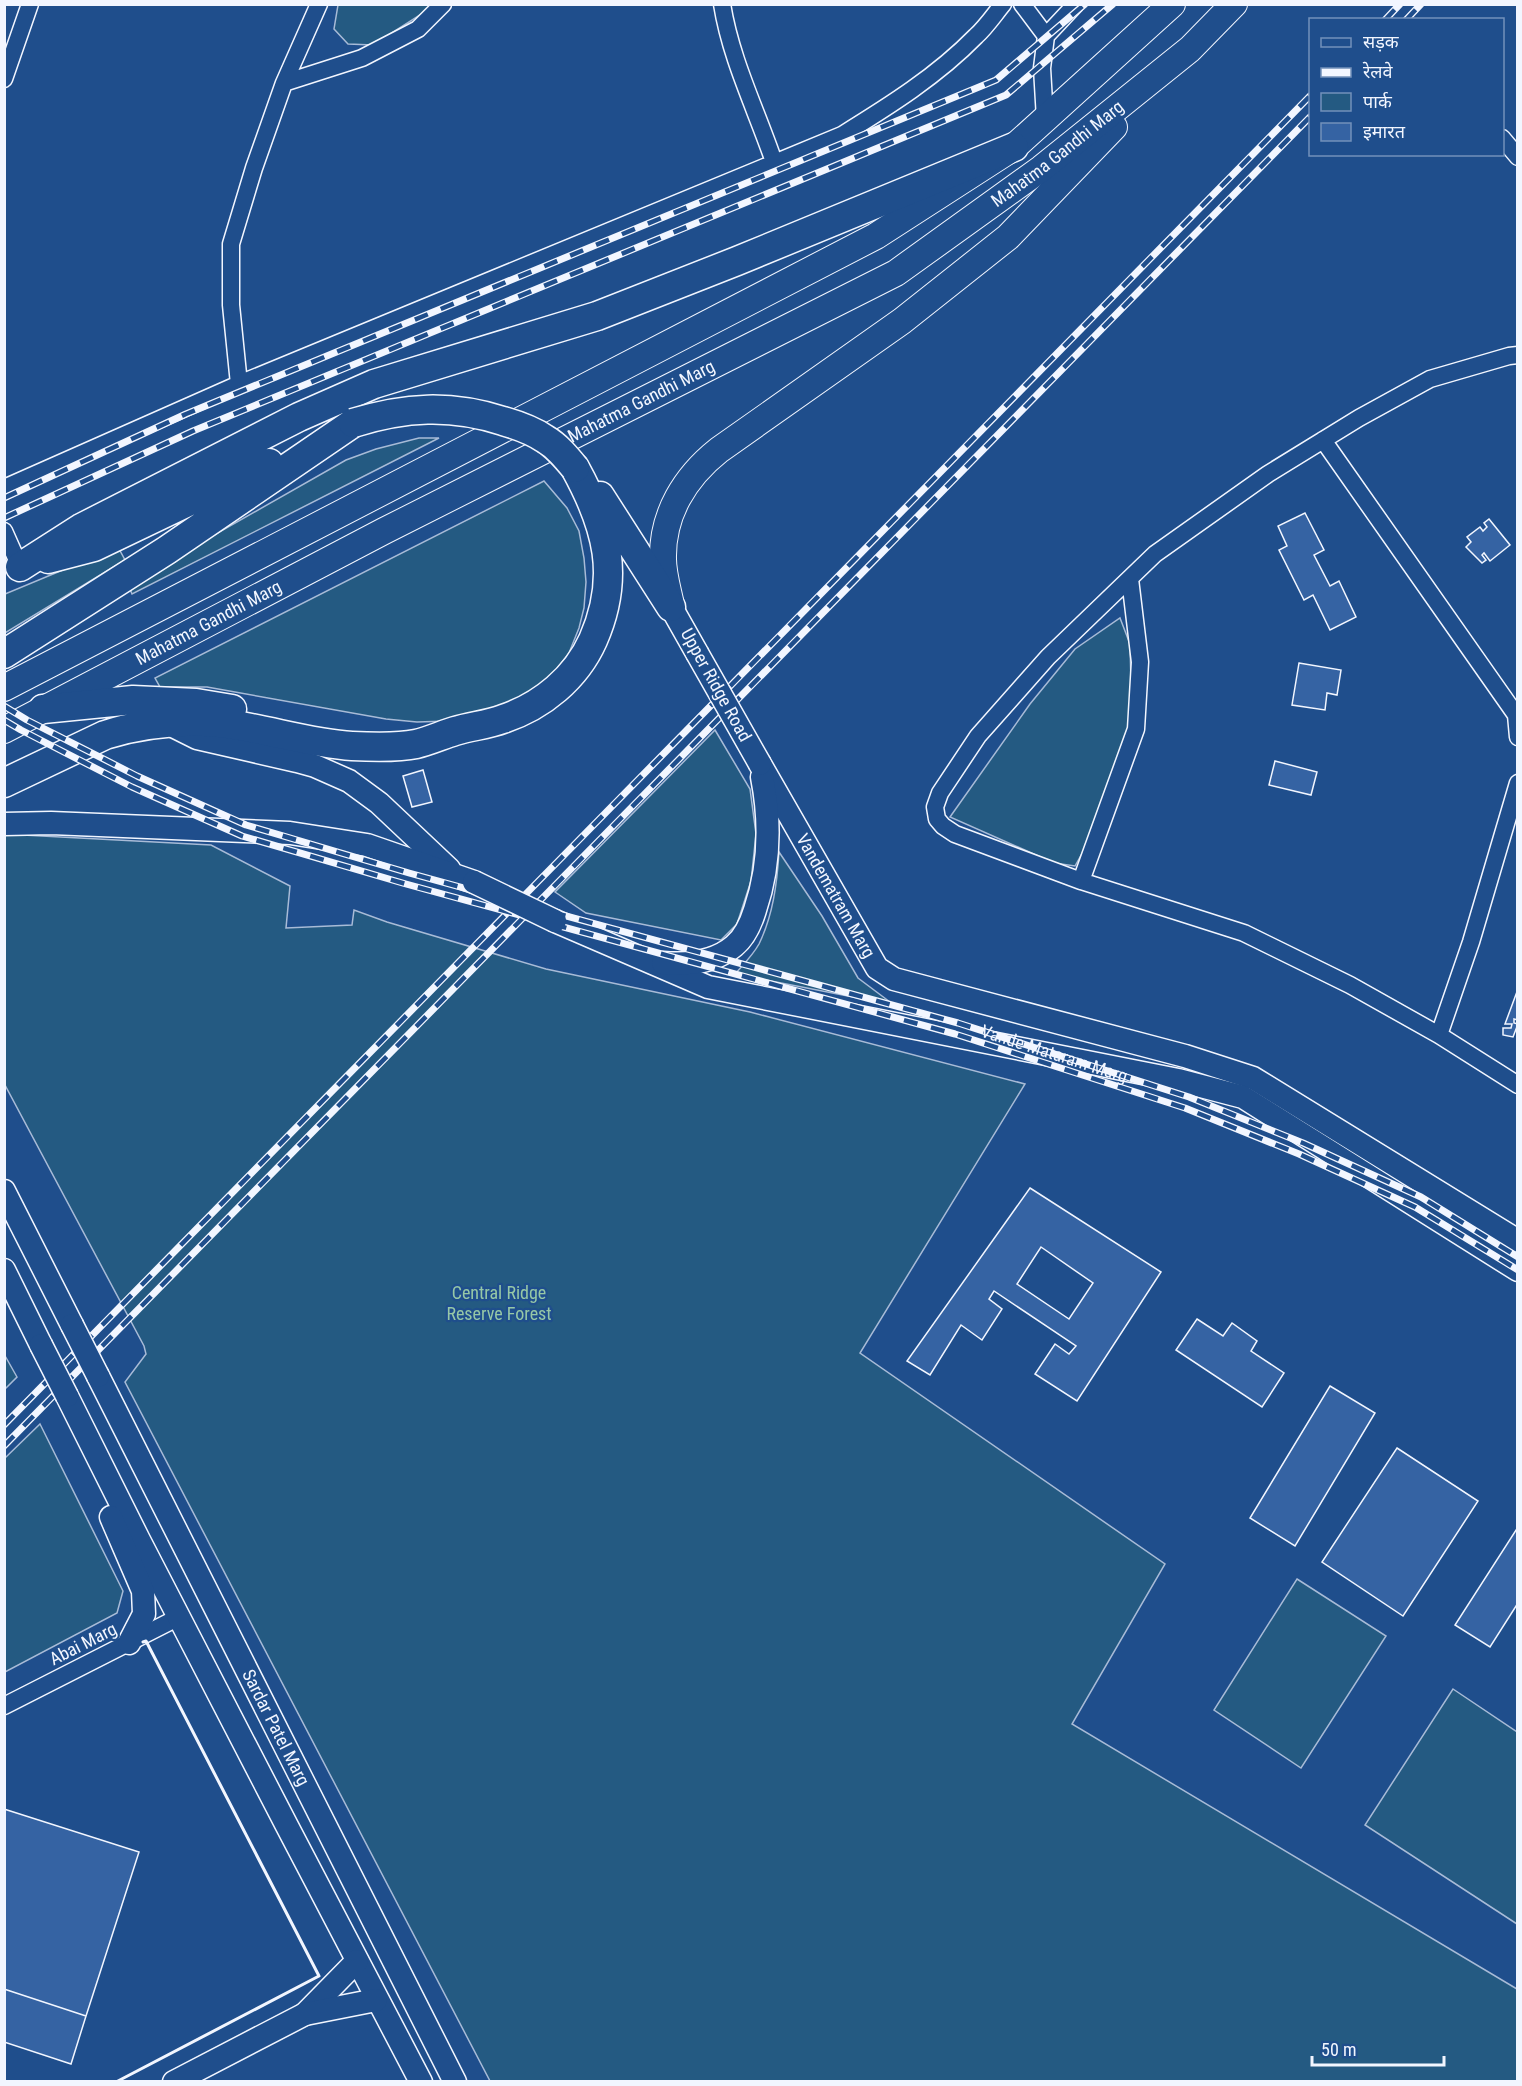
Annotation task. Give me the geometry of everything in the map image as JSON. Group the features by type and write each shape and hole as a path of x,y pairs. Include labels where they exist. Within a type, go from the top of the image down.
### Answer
{"highway":[{"path":"12,570 81,528 299,417 374,384 597,316 1014,147"},
{"path":"12,570 94,547 352,423 400,411 461,410 529,429 547,440 606,503 671,607"},
{"path":"4,654 167,550 352,423"},
{"path":"43,709 133,700 196,703 288,720 376,732 457,730 483,726 517,714 549,696 565,681 589,648 600,625 607,593 609,562 597,514 575,468"},
{"path":"4,783 105,735 167,723 223,724 308,741 352,746 414,744 457,730"}],"main road":[{"name":"Mahatma Gandhi Marg","path":"4,687 876,236 1014,147 1172,4"},
{"name":"Mahatma Gandhi Marg","path":"4,729 384,531 896,273 1042,168 1190,49 1234,4"},
{"path":"671,607 663,561 666,529 677,498 695,471 712,455 762,418 902,321 1008,237 1190,49"},
{"name":"Upper Ridge Road","path":"671,607 760,764"},
{"path":"167,723 197,738 315,766 349,781 379,803 464,878"},
{"path":"649,962 694,963 715,958 737,944 748,927 759,899 766,870 768,841 765,793 760,764"},
{"name":"Vandematram Marg","path":"760,764 877,968 894,979 1008,1010"},
{"path":"4,824 51,823 290,833 367,845 464,878"},
{"name":"Vande Mataram Marg","path":"464,878 555,921 708,987 1179,1080 1243,1097 1518,1270"},
{"name":"Vande Mataram Marg","path":"1008,1010 1185,1056 1253,1078 1518,1241"},
{"name":"Sardar Patel Marg","path":"4,1191 455,2082"},
{"name":"Sardar Patel Marg","path":"7,1279 376,2000 421,2082"},
{"path":"70,1403 75,1432 143,1591 144,1614 129,1642"},
{"path":"305,2014 357,1961"},
{"path":"174,2082 305,2014 376,2000"}],"street":[{"path":"4,79 30,4"},
{"path":"239,384 231,306 231,244 254,168 284,83 319,4"},
{"path":"284,83 362,58 418,29 443,4"},
{"path":"722,4 726,34 774,162"},
{"path":"4,488 239,384 842,135 890,105 944,65 977,36 1003,4"},
{"path":"1022,4 1046,36"},
{"path":"1045,119 1042,68 1046,36 1076,4"},
{"path":"1504,139 1518,158"},
{"path":"1518,355 1430,380 1323,440 1268,474 1155,554 1048,657 978,736 940,793 935,807 937,819 955,834 1081,881 1244,933 1350,986 1439,1035 1518,1085"},
{"path":"1323,440 1516,715 1518,737"},
{"path":"4,531 12,570"},
{"path":"1081,881 1137,729 1140,662 1130,579"},
{"path":"1439,1035 1471,942 1518,783"},
{"name":"Abai Marg","path":"4,1706 179,1617"}],"green space":[{"path":"338,5 434,5 373,45 348,44 334,29"},
{"path":"419,438 439,438 132,594 128,584 346,460 376,449"},
{"path":"544,481 567,508 579,531 586,582 584,608 569,653 550,678 508,708 449,721 417,722 386,719 207,687 160,687 155,678"},
{"path":"118,547 125,560 5,633 5,594"},
{"path":"1120,618 1130,644 1132,724 1084,850 1075,866 1054,863 950,817 1030,704 1075,649"},
{"path":"715,730 750,789 756,834 751,881 737,924 721,940 586,913 555,892"},
{"name":"Central Ridge Reserve Forest","path":"4,834 211,845 290,886 286,928 352,925 354,910 546,969 750,1012 1025,1084 860,1353 1165,1564 1072,1724 1517,1989 1517,2081 490,2081 125,1382 146,1354 144,1346 5,1085"},
{"path":"779,852 822,916 858,978 894,1005 735,974 754,952 768,922 774,899"},
{"path":"4,1354 17,1377 5,1389 4,1389"},
{"path":"40,1424 123,1591 117,1613 5,1672 5,1458"},
{"path":"1297,1579 1386,1636 1301,1768 1214,1710"},
{"path":"1453,1689 1517,1732 1517,1924 1365,1825"}],"building":[{"path":"1305,513 1324,550 1314,555 1330,586 1339,581 1356,617 1330,630 1313,595 1304,600 1279,550 1287,546 1278,526"},
{"path":"1489,519 1510,545 1490,561 1484,553 1482,555 1486,560 1482,563 1466,547 1471,542 1467,537 1480,527 1483,531 1487,527 1484,523"},
{"path":"1299,663 1341,670 1337,695 1327,693 1325,710 1292,705"},
{"path":"1275,761 1317,772 1311,795 1269,785"},
{"path":"423,770 432,802 412,807 403,776"},
{"path":"1518,989 1518,1020 1514,1019 1514,1023 1518,1024 1513,1037 1503,1035 1503,1028 1511,1028 1512,1024 1505,1024"},
{"path":"1030,1188 1161,1272 1077,1401 1035,1374 1055,1344 1069,1354 1076,1346 994,1291 989,1299 1002,1309 982,1340 961,1325 930,1375 907,1361","holes":["1041,1247 1093,1283 1069,1319 1017,1284"]},
{"path":"1197,1319 1223,1336 1232,1323 1257,1341 1251,1351 1284,1373 1262,1407 1176,1350"},
{"path":"1330,1386 1375,1413 1295,1546 1250,1518"},
{"path":"1397,1448 1478,1501 1403,1616 1322,1562"},
{"path":"1518,1527 1518,1603 1490,1647 1455,1625"},
{"path":"4,1809 139,1852 86,2016 4,1989"},
{"path":"4,1989 86,2016 71,2064 4,2042"}],"railway":[{"path":"4,498 186,414 996,80 1085,4"},
{"path":"4,518 193,431 1006,95 1113,4"},
{"path":"1387,18 1400,4"},
{"path":"1408,18 1421,4"},
{"path":"4,1425 1309,97"},
{"path":"4,1446 1309,118"},
{"path":"4,706 137,776 246,825 409,873 958,1023 1189,1097 1303,1143 1421,1197 1518,1257"},
{"path":"4,720 132,787 242,836 406,884 955,1034 1185,1108 1299,1154 1415,1207 1518,1270"}],"wall":[{"path":"116,2082 319,1976 146,1641 143,1642"}]}
